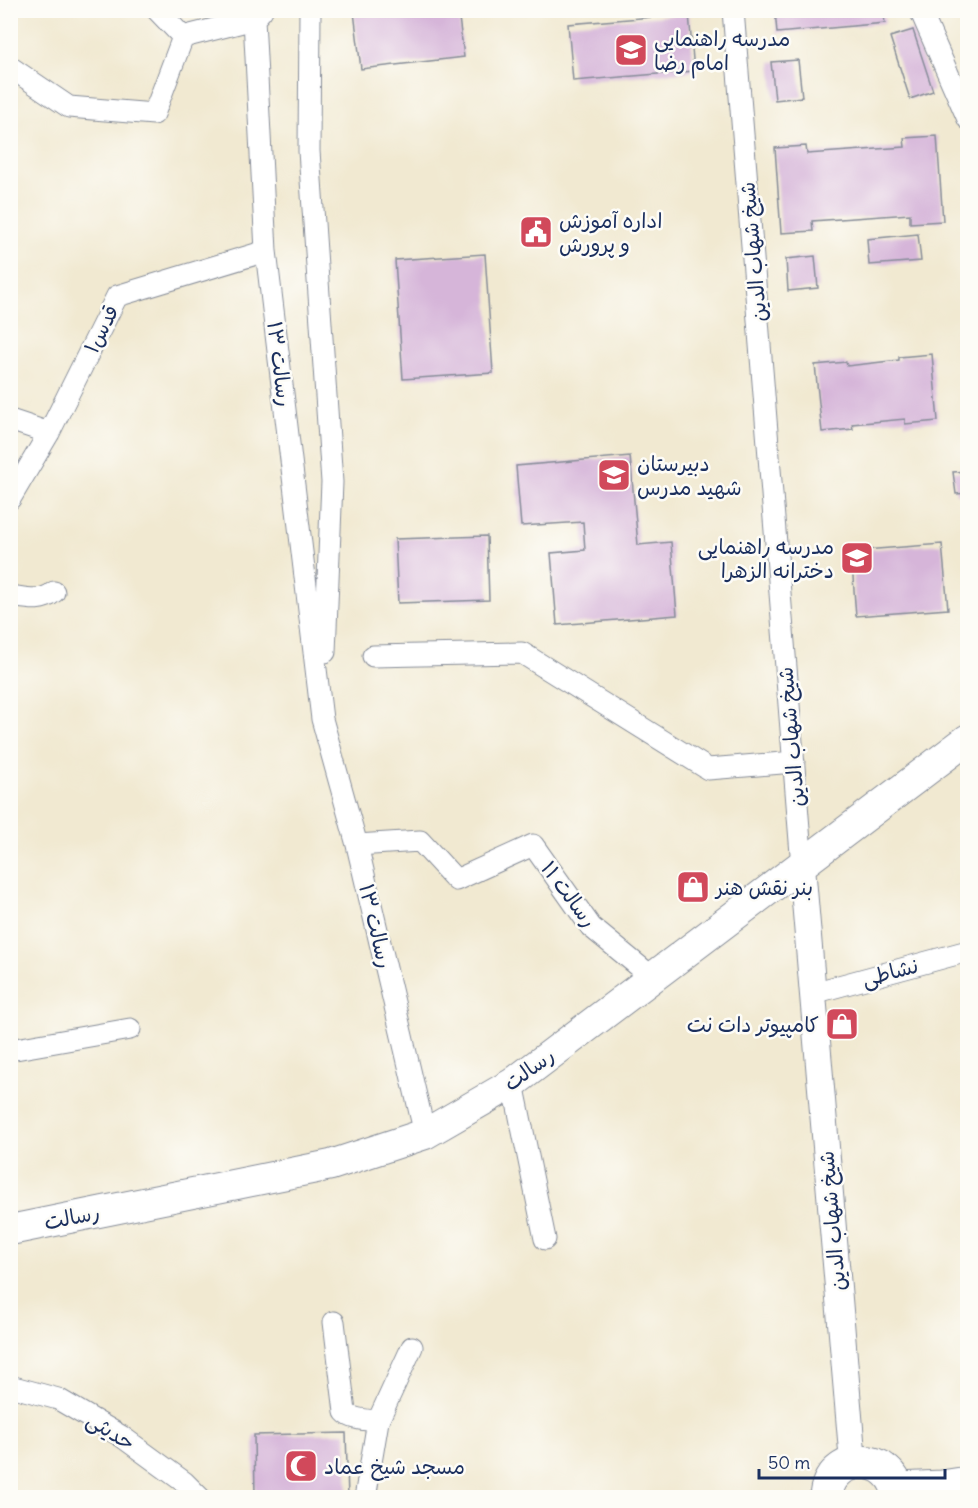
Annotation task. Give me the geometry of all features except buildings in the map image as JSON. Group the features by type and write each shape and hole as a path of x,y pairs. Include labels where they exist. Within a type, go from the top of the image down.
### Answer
{"main road":[{"name":"رسالت","path":"10,1230 331,1165 425,1134 513,1083 968,739"},
{"path":"826,1497 830,1480 839,1470 853,1463 867,1462 881,1467 892,1476 899,1493 948,1489"}],"street":[{"path":"157,10 183,37"},
{"name":"رسالت ۱۳","path":"310,10 309,151 332,482 322,719"},
{"name":"شیخ شهاب الدین","path":"733,10 853,1463"},
{"path":"920,10 968,119"},
{"path":"183,37 258,15"},
{"name":"رسالت ۱۳","path":"258,15 266,251 322,719 357,845 425,1134"},
{"path":"10,66 69,107 154,114 183,37"},
{"name":"قدس۱","path":"10,499 49,433 117,296 266,251"},
{"path":"10,420 49,433"},
{"path":"10,596 38,599 47,598 54,592"},
{"path":"373,656 522,653 708,769 794,762"},
{"name":"رسالت ۱۱","path":"357,845 420,840 456,880 532,845 591,927 652,977"},
{"name":"نشاطی","path":"813,993 968,951"},
{"path":"10,1050 130,1029"},
{"path":"513,1083 544,1239"},
{"path":"334,1322 345,1412 353,1417 378,1421"},
{"path":"365,1497 378,1421 412,1347"},
{"name":"حدیثی","path":"10,1386 58,1399 67,1404 121,1436 184,1482 200,1497"}],"place":[{"name":"مدرسه راهنمایی امام رضا","path":"631,50"},
{"name":"اداره آموزش و پرورش","path":"536,232"},
{"name":"دبیرستان شهید مدرس","path":"614,475"},
{"name":"مدرسه راهنمایی دخترانه الزهرا","path":"857,558"},
{"name":"بنر نقش هنر","path":"693,887"},
{"name":"کامپیوتر دات نت","path":"842,1024"},
{"name":"مسجد شیخ عماد","path":"301,1466"}]}
